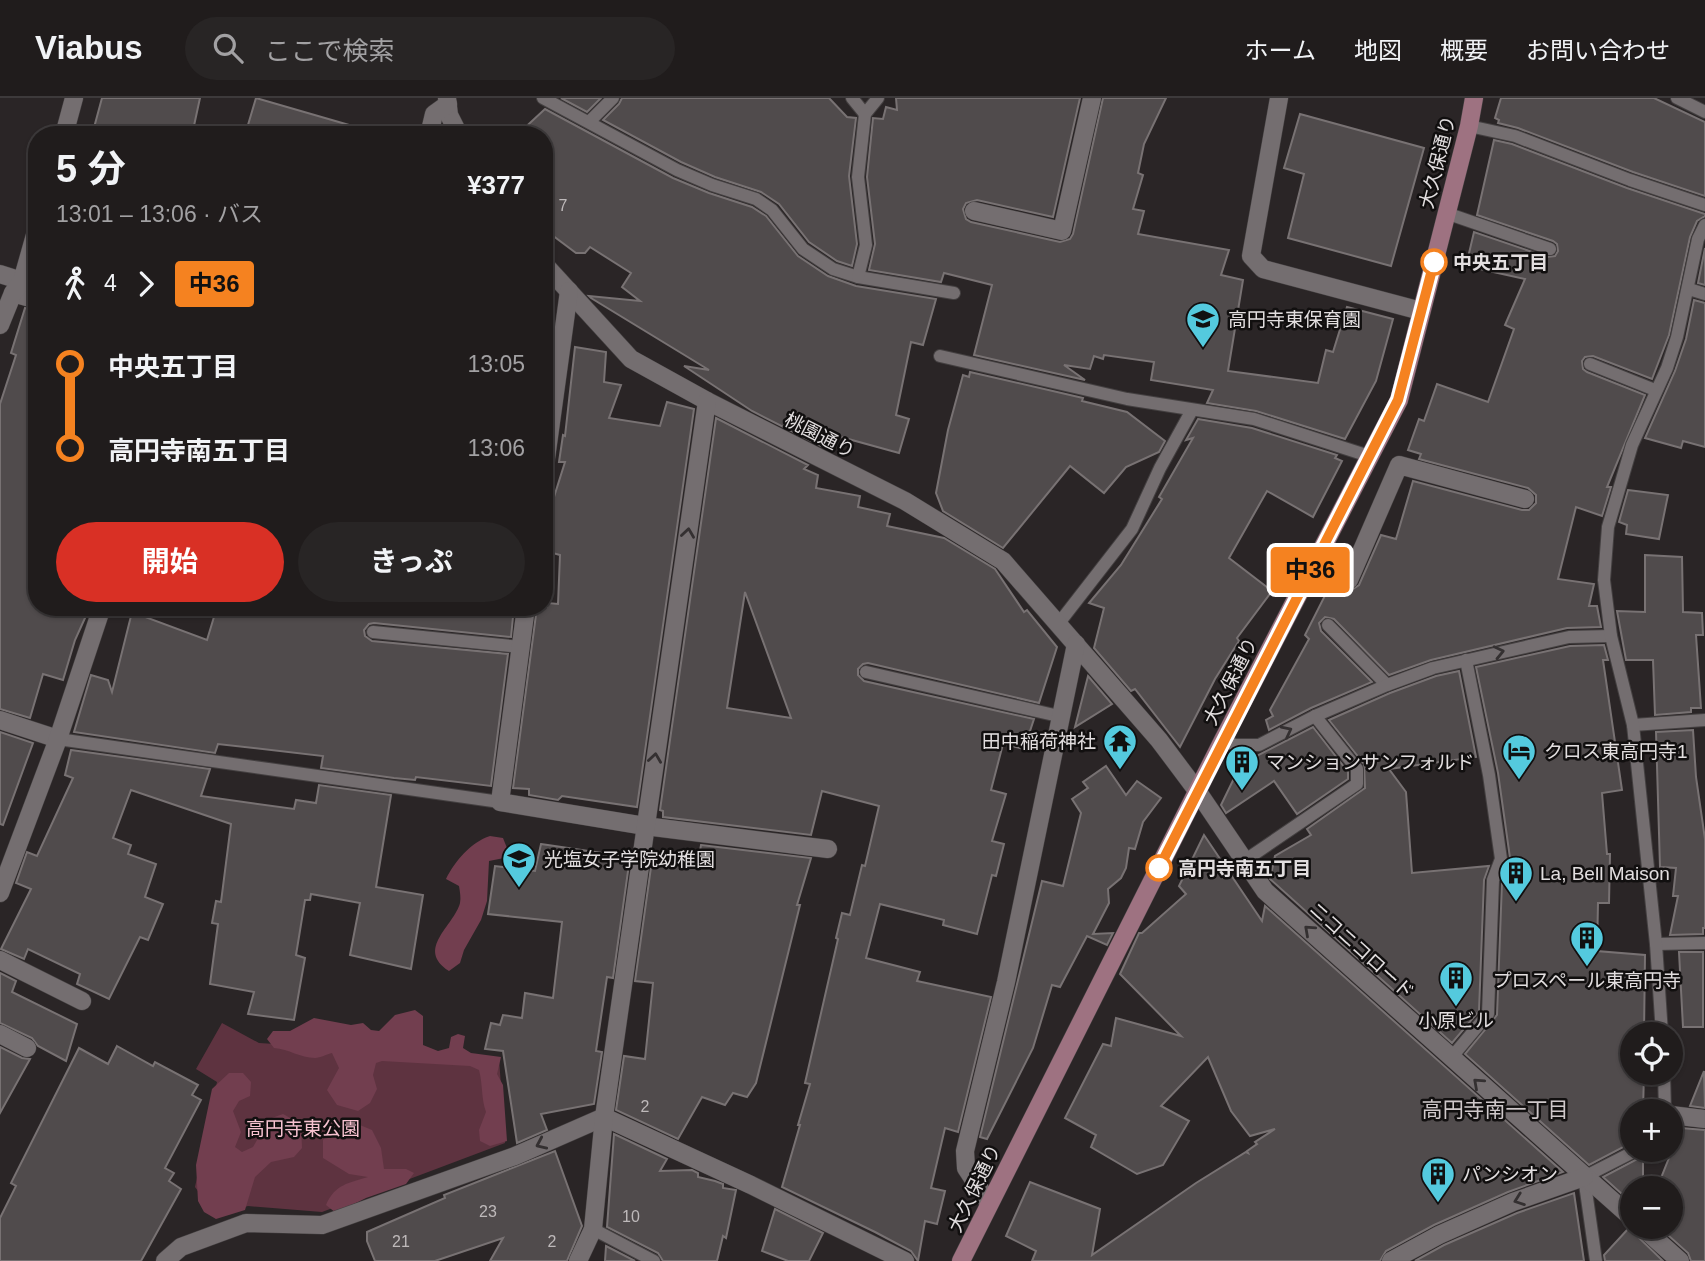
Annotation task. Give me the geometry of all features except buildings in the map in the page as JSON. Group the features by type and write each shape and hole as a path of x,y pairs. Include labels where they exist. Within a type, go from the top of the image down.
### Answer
{"main road":[{"name":"大久保通り","path":"961,1261 1223,740 1398,400 1474,98"}],"street":[{"path":"66,126 74,98"},
{"path":"974,211 1062,231 1091,98"},
{"path":"1279,98 1251,256 1263,269 1421,311"},
{"path":"431,126 434,114 447,101"},
{"path":"447,101 449,116 454,126"},
{"path":"0,325 28,255"},
{"path":"0,274 28,294"},
{"name":"桃園通り","path":"553,274 631,359 707,401 905,501 1003,561 1076,644"},
{"path":"553,407 569,291"},
{"path":"578,1261 593,1229 604,1116 707,401"},
{"path":"1349,580 1399,465 1525,499"},
{"path":"0,893 58,739 99,616"},
{"path":"525,616 500,802 645,826 828,849"},
{"path":"989,1203 966,1168 965,1150 1006,982 1076,644"},
{"name":"ニコニコロード","path":"1076,644 1159,740 1265,891 1620,1208"},
{"path":"0,720 58,739"},
{"path":"0,960 82,1001"},
{"path":"0,1034 27,1048"},
{"path":"165,1261 181,1247 246,1223 322,1224 332,1221 515,1156 604,1116 905,1261"},
{"path":"1683,1116 1705,1119"},
{"path":"1391,1261 1439,1235 1513,1202 1584,1177"},
{"path":"1655,1239 1680,1261"}],"lane":[{"path":"543,98 677,170 756,199 772,210 803,249 833,269 858,277 954,293"},
{"path":"589,122 613,98"},
{"path":"852,98 866,114"},
{"path":"858,277 866,245 858,177 866,114 878,98"},
{"path":"1683,99 1705,112"},
{"path":"1469,126 1515,136 1630,180 1705,205"},
{"path":"1446,213 1550,249"},
{"path":"1661,1022 1656,944 1633,725 1611,636 1604,580 1608,527 1632,445 1674,347 1698,239 1705,225"},
{"path":"1689,289 1705,294"},
{"path":"940,356 1127,399 1254,419 1369,456"},
{"path":"1590,364 1655,390"},
{"path":"1059,623 1132,529 1160,468 1192,410"},
{"path":"1328,625 1387,685"},
{"path":"373,632 521,647"},
{"path":"1223,740 1235,745 1259,745 1315,716 1433,668 1569,637 1611,636"},
{"path":"1451,1058 1488,1014 1493,880 1501,859 1489,775 1466,660"},
{"path":"866,672 1063,717"},
{"path":"1244,861 1357,784 1357,769 1315,716"},
{"path":"1633,725 1705,720"},
{"path":"58,739 500,802"},
{"path":"1656,944 1705,943"},
{"path":"1596,1261 1584,1177 1620,1159"},
{"path":"593,1229 654,1261"}],"green space":[{"name":"高円寺東公園","path":"222,1023 259,1043 499,1058 505,1143 322,1212 248,1206 216,1216 195,1187 217,1082 196,1069"}],"shaded area":[{"path":"490,836 503,838 507,848 504,858 489,861 487,901 481,920 464,950 460,963 449,971 439,963 436,946 456,912 460,897 459,886 446,879 464,853"},
{"path":"415,1010 423,1016 423,1045 438,1051 449,1048 451,1037 458,1034 465,1036 463,1048 471,1053 501,1057 497,1074 503,1085 507,1141 490,1146 480,1141 479,1130 486,1112 479,1070 470,1066 382,1061 376,1063 373,1075 377,1089 370,1103 358,1111 337,1105 327,1090 339,1068 332,1053 317,1058 304,1057 274,1048 267,1039 273,1031 290,1031 314,1018 351,1025 363,1023 371,1030 379,1031 395,1015"},
{"path":"229,1073 243,1073 251,1082 250,1096 239,1101 233,1111 241,1132 235,1147 242,1152 253,1147 269,1119 283,1114 298,1127 302,1148 294,1157 271,1162 255,1177 245,1210 216,1219 204,1212 198,1201 196,1165 212,1089"},
{"path":"355,1123 372,1130 381,1148 384,1169 406,1169 414,1173 406,1184 366,1198 336,1213 326,1205 338,1188 368,1177 349,1174 323,1158 323,1140 330,1131"}],"bus line":[{"name":"中36","path":"1159,868 1398,400 1434,262"}],"place":[{"name":"中央五丁目","path":"1434,262"},
{"name":"高円寺東保育園","path":"1203,349"},
{"name":"田中稲荷神社","path":"1120,771"},
{"name":"クロス東高円寺1","path":"1519,781"},
{"name":"マンションサンフォルド","path":"1242,792"},
{"name":"高円寺南五丁目","path":"1159,868"},
{"name":"光塩女子学院幼稚園","path":"519,889"},
{"name":"La, Bell Maison","path":"1516,903"},
{"name":"プロスペール東高円寺","path":"1587,968"},
{"name":"小原ビル","path":"1456,1008"},
{"name":"パンシオン","path":"1438,1204"}],"district":[{"name":"高円寺南一丁目","path":"1495,1110"}]}
